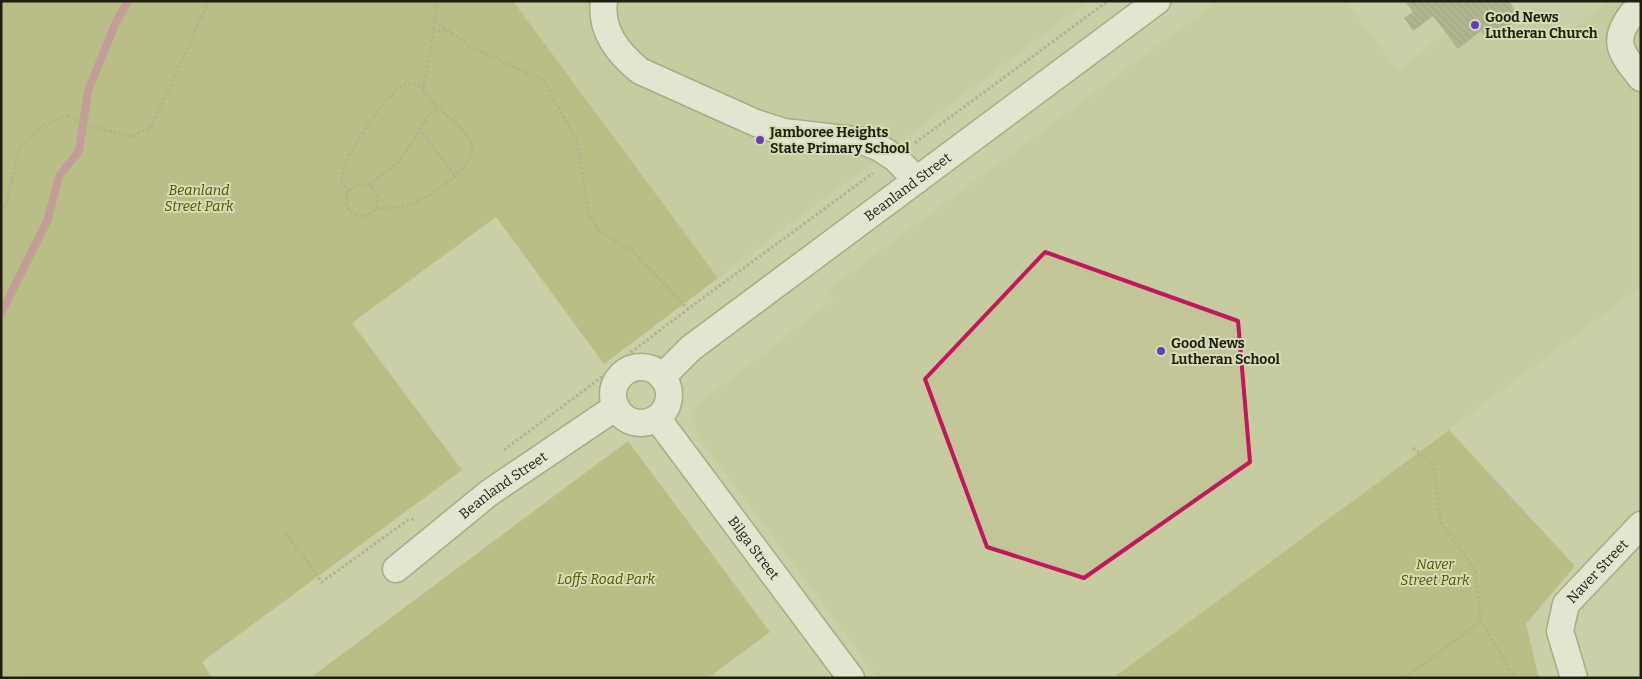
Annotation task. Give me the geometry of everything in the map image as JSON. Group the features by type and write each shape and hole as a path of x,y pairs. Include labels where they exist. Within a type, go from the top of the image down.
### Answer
{"street":[{"path":"604,1 604,21 612,42 626,60 640,71 756,123 784,132 862,141 878,147 895,158 917,180"},
{"name":"Beanland Street","path":"662,376 691,348 1157,1"},
{"path":"1641,13 1632,14 1622,26 1620,48 1623,55 1641,78"},
{"path":"636,367 646,367 655,370 667,384 668,403 664,411 657,418 650,421 633,421 621,414 616,407 613,394 615,385 620,376 627,370 636,367"},
{"name":"Beanland Street","path":"396,569 489,493 616,407"},
{"name":"Bilga Street","path":"657,418 851,678"},
{"name":"Naver Street","path":"1574,678 1560,631 1566,604 1641,525"}],"path":[{"path":"1,211 5,208 20,146 44,125 67,116 131,137 151,127 209,1"},
{"path":"423,89 435,22 435,1"},
{"path":"503,450 606,374 621,360 688,309 1108,1"},
{"path":"435,22 471,47 543,80 577,140 588,211 599,231 634,251 688,309"},
{"path":"433,30 449,31"},
{"path":"348,192 341,181 344,169 359,140 393,92 406,84 415,84 423,89 432,103 455,121 471,143 471,156 465,166 443,186 412,203 390,209 377,208 368,215 357,216 352,213 346,204 348,192 355,185 370,185 374,188 378,198 377,208"},
{"path":"370,185 374,180 393,168 418,129 437,107"},
{"path":"418,129 455,175"},
{"path":"1413,448 1434,464 1440,521 1475,570 1482,620 1515,678"},
{"path":"286,533 322,582 408,520 425,518"},
{"path":"1405,678 1482,620"}],"highlighted area":[{"path":"1045,252 1238,321 1250,462 1084,578 987,547 925,379"}],"shaded area":[{"name":"Jamboree Heights State Primary School","path":"513,1 1089,1 718,278"},
{"name":"Good News Lutheran School","path":"1218,1 1346,1 1398,70 1446,33 1458,48 1481,31 1489,41 1536,5 1548,9 1565,35 1608,1 1641,1 1641,287 1113,678 878,678 697,435 692,417 699,403 834,299 827,290"}],"green space":[{"name":"Beanland Street Park","path":"1,1 513,1 718,278 604,364 496,217 352,323 462,470 202,662 212,678 1,678"},
{"name":"Naver Street Park","path":"1449,430 1575,566 1526,624 1539,678 1113,678"},
{"name":"Loffs Road Park","path":"628,441 770,632 708,678 310,678"}],"building":[{"name":"Good News Lutheran Church","path":"1405,1 1509,1 1520,17 1489,41 1481,31 1458,49 1433,16 1413,31 1404,18 1413,12"}],"waterway":[{"path":"1,313 48,219 59,176 79,151 88,91 116,22 128,1"}],"place":[{"name":"Good News Lutheran Church","path":"1475,25"},
{"name":"Jamboree Heights State Primary School","path":"760,140"},
{"name":"Good News Lutheran School","path":"1161,351"}]}
